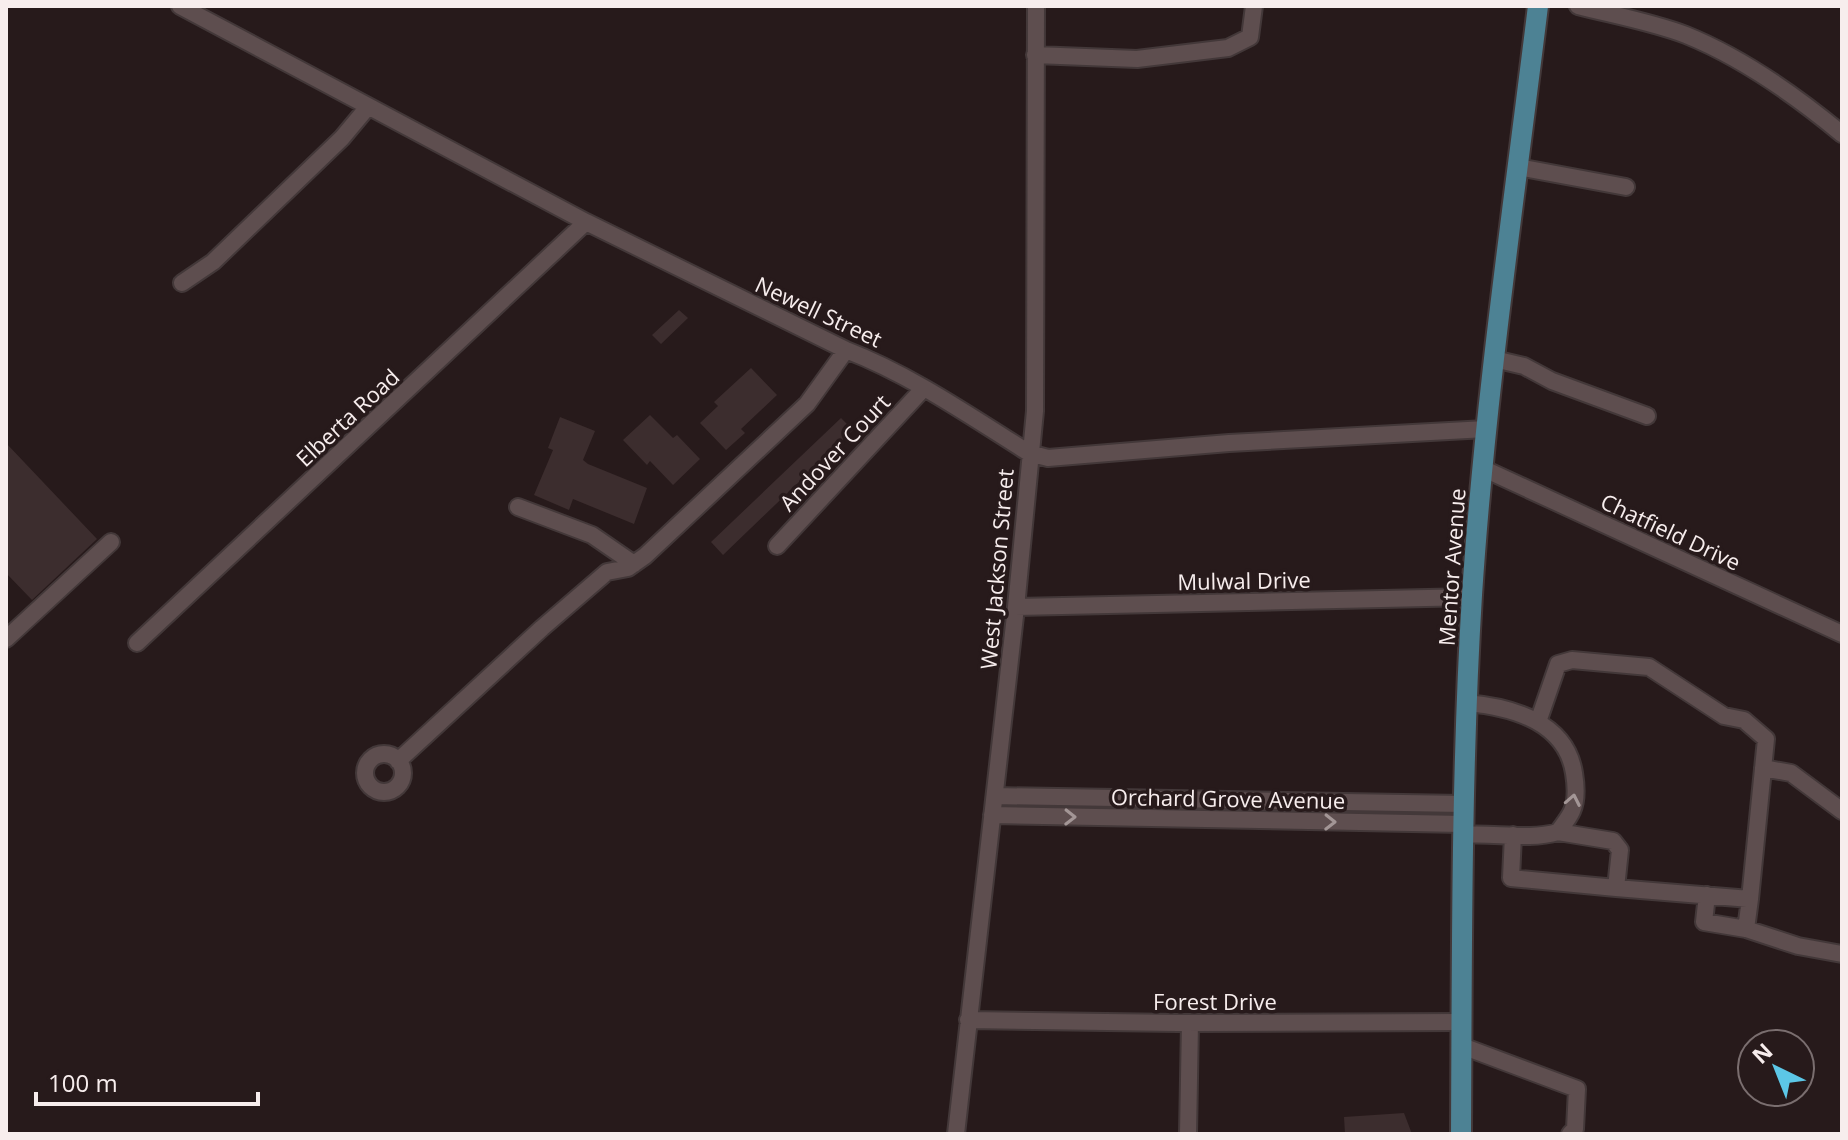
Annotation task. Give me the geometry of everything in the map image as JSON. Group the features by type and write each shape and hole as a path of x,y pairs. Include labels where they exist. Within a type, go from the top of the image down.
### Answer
{"main road":[{"name":"Mentor Avenue","path":"1461,1134 1462,821 1472,597 1486,429 1538,6"}],"street":[{"name":"Newell Street","path":"180,6 586,222 870,359 924,388 1029,453 1048,458 1229,443 1486,429"},
{"name":"West Jackson Street","path":"956,1134 1016,607 1035,411 1036,6"},
{"path":"1035,55 1137,59 1228,48 1250,37 1254,6"},
{"path":"1578,6 1684,34 1734,58 1809,106 1842,134"},
{"path":"182,283 213,262 342,138 367,108"},
{"path":"1518,167 1626,187"},
{"name":"Elberta Road","path":"137,643 586,222"},
{"path":"398,761 607,572 634,564 645,556 807,404 846,350"},
{"path":"1494,359 1524,366 1552,381 1647,416"},
{"name":"Andover Court","path":"777,546 924,388"},
{"name":"Chatfield Drive","path":"1482,468 1842,634"},
{"path":"518,507 592,535 634,564"},
{"path":"6,639 111,542"},
{"name":"Mulwal Drive","path":"1016,607 1472,597"},
{"path":"1538,722 1558,664 1572,660 1649,667 1724,716 1744,720 1757,728 1766,739 1746,929"},
{"path":"1467,703 1514,710 1538,722 1560,741 1572,761 1576,784 1573,808 1558,832"},
{"path":"1763,768 1791,773 1842,811"},
{"name":"Orchard Grove Avenue","path":"995,796 1462,821"},
{"name":"Orchard Grove Avenue","path":"992,815 1462,821"},
{"path":"1462,821 1513,835 1540,838 1558,832 1613,841 1620,850 1616,888"},
{"path":"1513,835 1511,878 1750,899"},
{"path":"1707,895 1704,922 1746,929 1798,946 1842,954"},
{"name":"Forest Drive","path":"968,1020 1462,1022"},
{"path":"1188,1134 1190,1023"},
{"path":"1462,1046 1577,1089 1575,1129 1570,1134"}],"building":[{"path":"679,310 688,318 661,344 652,335"},
{"path":"751,368 777,395 741,429 745,433 726,450 700,423 718,406 714,402"},
{"path":"650,415 673,438 677,435 700,459 673,485 650,461 647,465 623,440"},
{"path":"560,417 595,431 583,460 647,488 634,524 573,499 569,510 534,495 553,450 548,448"},
{"path":"841,418 853,430 723,555 711,542"},
{"path":"6,443 97,539 32,600 6,573"},
{"path":"1404,1113 1412,1134 1345,1134 1344,1117"}]}
